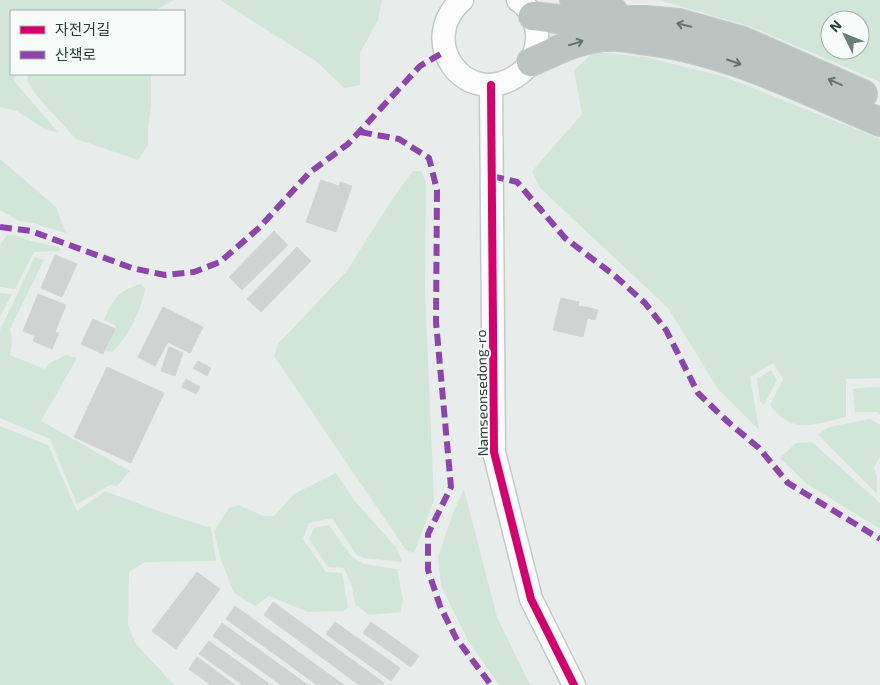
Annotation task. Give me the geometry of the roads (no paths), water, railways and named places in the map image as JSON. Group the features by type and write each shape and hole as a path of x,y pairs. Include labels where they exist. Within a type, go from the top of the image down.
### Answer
{"highway":[{"path":"574,0 647,20"},
{"path":"525,8 566,20 647,20 679,23 743,41 880,101"},
{"path":"531,62 575,42 609,36 670,43 733,61 880,122"}],"street":[{"path":"462,0 453,7 445,21 442,36 444,52 451,65 462,76 476,83 491,85 507,82 520,74 531,62 536,47 537,32 525,8"},
{"name":"Namseonsedong-ro","path":"491,85 494,452 531,599 574,685"}]}
